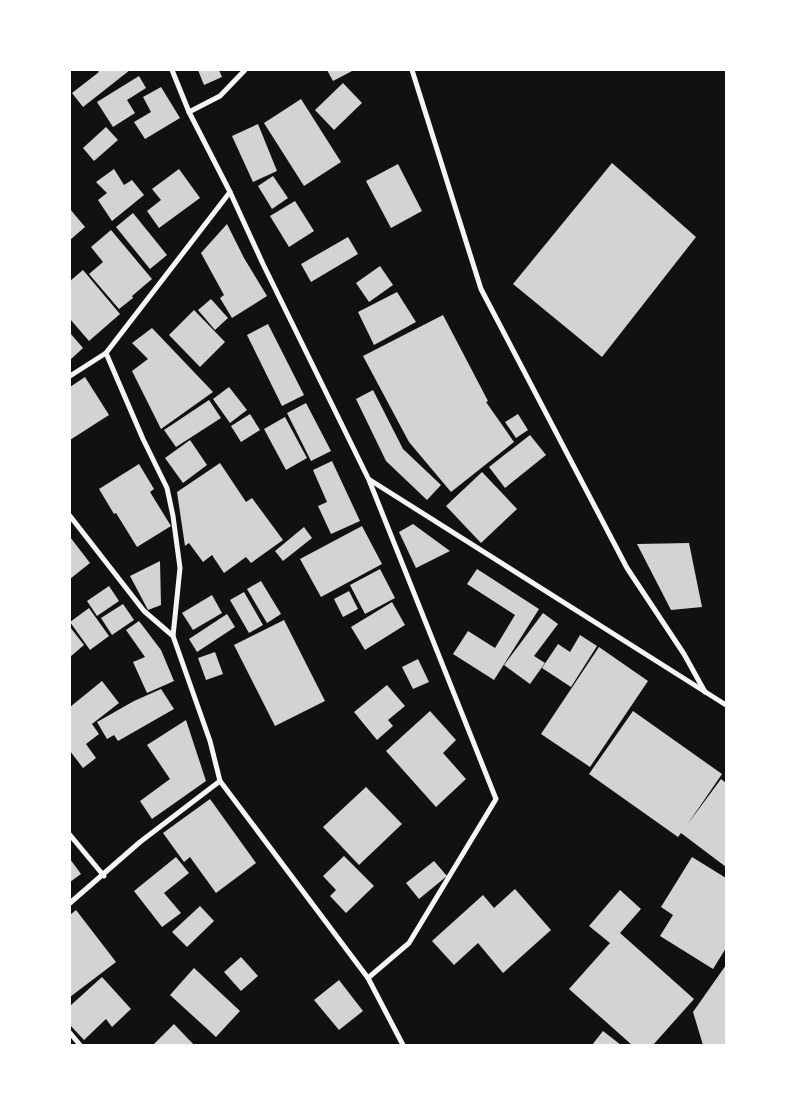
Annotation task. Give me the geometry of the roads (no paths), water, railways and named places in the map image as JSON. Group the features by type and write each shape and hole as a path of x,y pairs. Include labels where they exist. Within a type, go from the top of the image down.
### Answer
{"street":[{"path":"172,70 189,112 230,192 263,264 369,480 496,799 409,943 368,978"},
{"path":"189,112 220,96 245,70"},
{"path":"412,70 481,290 627,568 684,654 706,692"},
{"path":"70,376 106,353 230,192"},
{"path":"106,353 143,439 167,488 180,568 174,636 210,741 220,782 368,978 403,1045"},
{"path":"369,480 726,705"},
{"path":"70,516 144,611 174,636"},
{"path":"70,903 104,876 140,842 220,782"},
{"path":"70,836 104,876"},
{"path":"70,1033 80,1045"}]}
